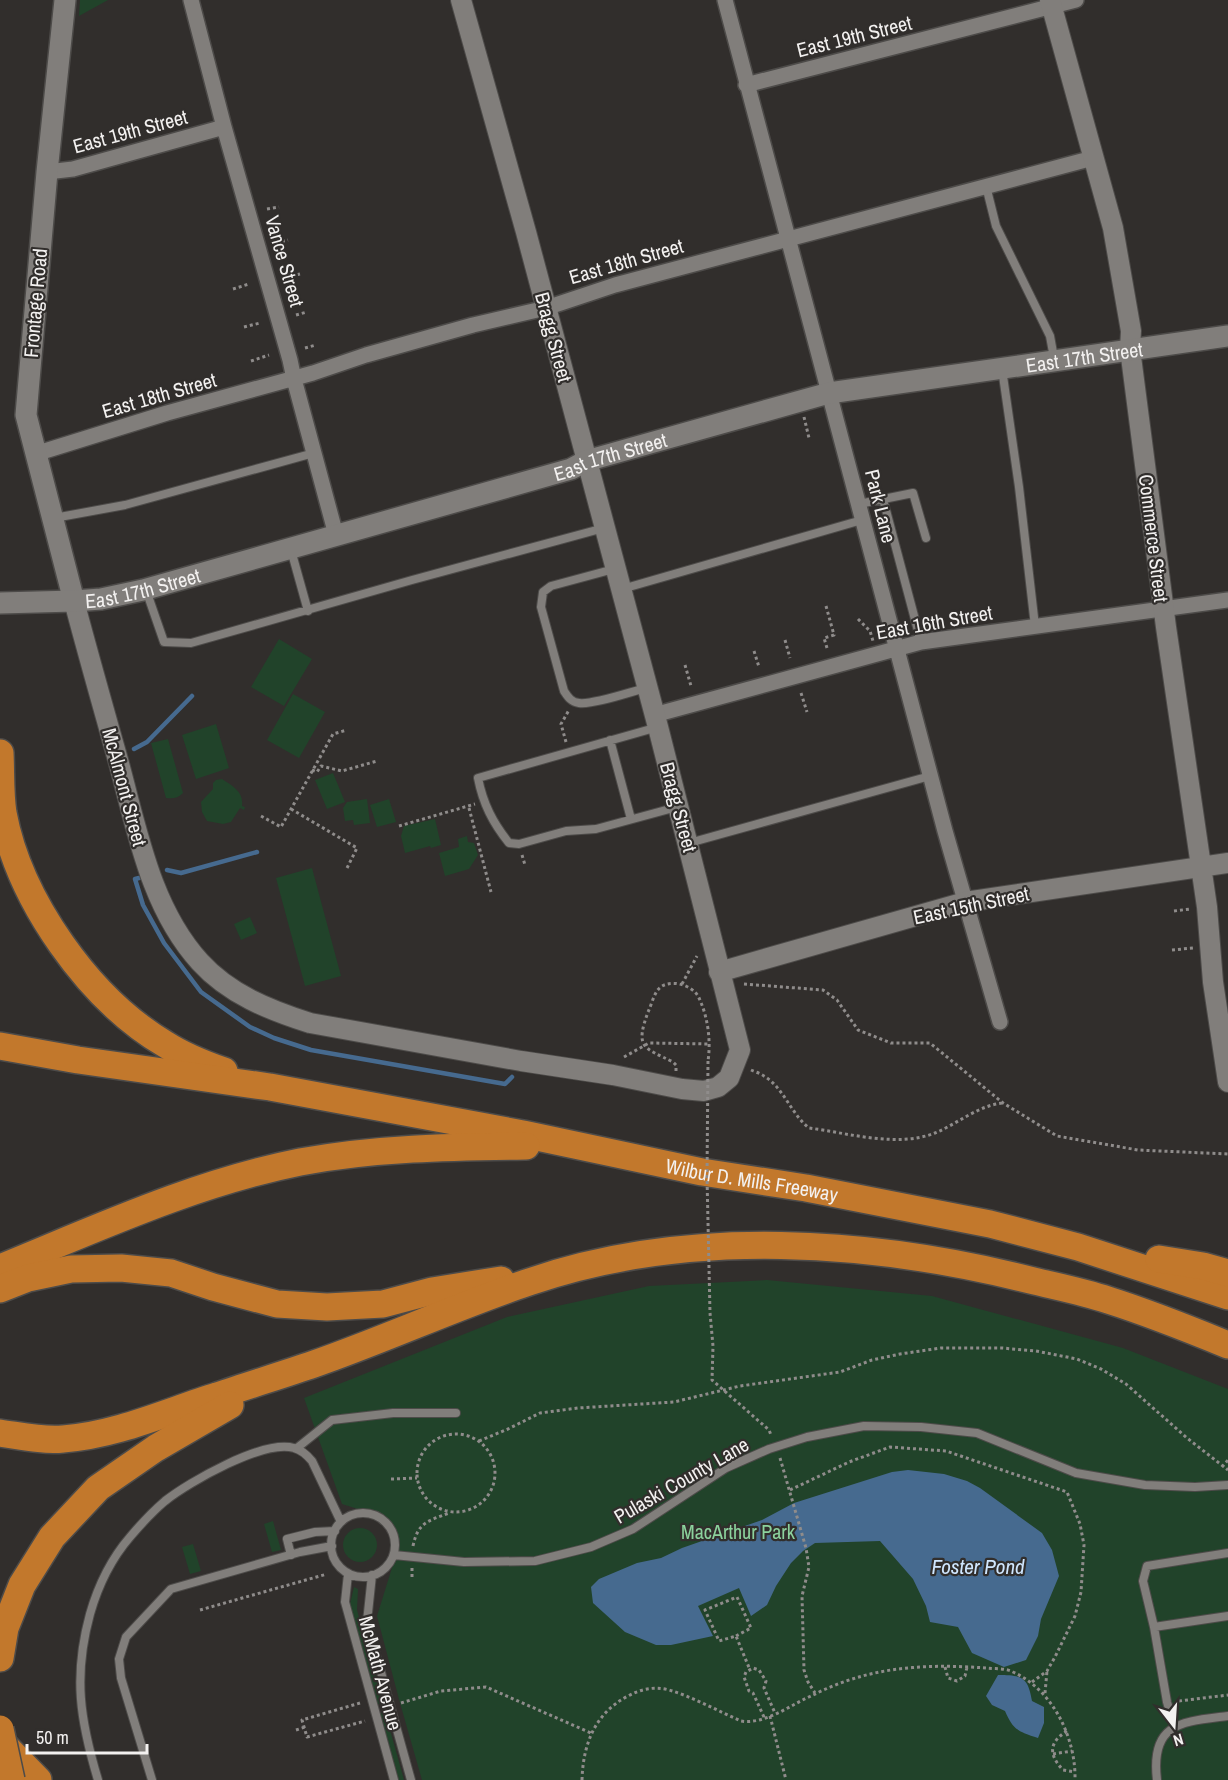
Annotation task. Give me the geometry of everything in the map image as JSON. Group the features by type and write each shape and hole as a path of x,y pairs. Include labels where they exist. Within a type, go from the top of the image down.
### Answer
{"highway":[{"path":"0,753 3,813 19,867 46,920 75,965 124,1014 165,1045 218,1069 270,1087"},
{"path":"0,1046 78,1060 270,1087"},
{"name":"Wilbur D. Mills Freeway","path":"270,1087 512,1131 702,1172 806,1188 990,1224 1078,1247 1228,1296"},
{"path":"0,1268 160,1202 300,1162 418,1147 573,1146"},
{"path":"0,1289 28,1278 71,1269 121,1268 171,1272 213,1287 277,1304 327,1307 383,1304 432,1291 652,1254 722,1247 827,1246 980,1268 1089,1294 1182,1326 1228,1345"},
{"path":"1078,1247 1203,1266 1228,1273"},
{"path":"0,1433 61,1440 104,1433 158,1418 207,1399 315,1364 531,1281 584,1266"},
{"path":"0,1658 5,1628 22,1585 52,1537 99,1488 156,1448 217,1411 315,1364"},
{"path":"0,1729 10,1780"},
{"path":"0,1741 38,1780"}],"main road":[{"name":"Frontage Road","path":"65,0 47,172 26,415 74,601"},
{"name":"East 17th Street","path":"0,603 101,599 146,589 829,393 1228,336"}],"street":[{"name":"Vance Street","path":"191,0 336,535"},
{"name":"Bragg Street","path":"461,0 546,308 688,843 740,1050 736,1062"},
{"name":"Park Lane","path":"725,0 930,776 1000,1022"},
{"name":"East 19th Street","path":"746,85 1051,4 1076,0"},
{"name":"Commerce Street","path":"1051,4 1113,228 1131,331 1130,349 1163,609 1207,907 1213,982 1228,1082"},
{"name":"East 19th Street","path":"47,172 73,169 224,127"},
{"name":"East 18th Street","path":"35,454 167,413 294,379 366,355 546,308 615,285 1093,158"},
{"name":"East 16th Street","path":"656,721 921,642 1228,600"},
{"name":"McAlmont Street","path":"74,601 145,859 161,903 172,924 200,962 239,994 280,1014 310,1023 682,1089 704,1091 718,1087 729,1078 736,1062"},
{"name":"East 15th Street","path":"719,972 966,902 1228,863"}],"lane":[{"path":"986,186 996,226 1050,336 1054,360"},
{"path":"1002,367 1035,626"},
{"path":"53,519 125,505 314,453"},
{"path":"620,589 860,512 883,499 913,493 926,538"},
{"path":"883,499 921,642"},
{"path":"146,589 164,642 191,643 604,528"},
{"path":"291,548 308,611"},
{"path":"614,569 551,586 543,592 541,607 564,691 569,699 589,702 647,687"},
{"path":"656,721 610,740 478,778 482,795 493,822 509,843 519,844 566,831 597,829 678,807"},
{"path":"610,740 630,819"},
{"path":"688,843 930,776"},
{"path":"297,1448 332,1420 393,1413 456,1413"},
{"name":"Pulaski County Lane","path":"394,1555 464,1562 535,1561 591,1547 633,1529 726,1468 769,1449 807,1437 864,1426 921,1427 977,1433 1076,1473 1145,1485 1195,1487 1228,1485"},
{"path":"98,1780 89,1752 80,1709 80,1674 90,1613 113,1561 146,1519 187,1485 249,1455 278,1446 297,1448 312,1461 341,1522"},
{"path":"370,1514 380,1518 388,1525 395,1544 394,1555 382,1571 362,1577 348,1574 336,1561 332,1546 335,1531 341,1522 350,1516 370,1514"},
{"path":"291,1555 287,1539 315,1532 335,1531"},
{"path":"152,1780 121,1678 118,1659 126,1637 171,1589 291,1555 332,1546"},
{"path":"1174,1726 1167,1702 1154,1627 1143,1581 1147,1566 1228,1553"},
{"name":"McMath Avenue","path":"348,1574 345,1602 394,1780"},
{"name":"McMath Avenue","path":"372,1575 367,1622 411,1780"},
{"path":"1154,1627 1228,1616"},
{"path":"1157,1780 1155,1762 1159,1745 1166,1733 1174,1726 1194,1720 1228,1716"}],"path":[{"path":"267,210 279,207"},
{"path":"276,243 288,240"},
{"path":"286,277 300,274"},
{"path":"233,289 249,284"},
{"path":"296,315 308,312"},
{"path":"244,327 260,323"},
{"path":"305,348 316,345"},
{"path":"251,361 269,355"},
{"path":"802,412 809,438"},
{"path":"826,606 834,635 823,636 827,648"},
{"path":"858,619 868,627 873,640"},
{"path":"785,640 790,658"},
{"path":"754,651 759,667"},
{"path":"686,665 691,686"},
{"path":"801,693 807,712"},
{"path":"566,742 561,724 575,701"},
{"path":"261,816 281,827 333,734 347,730"},
{"path":"312,770 317,772 321,766 342,771 377,761"},
{"path":"399,826 468,808 475,804"},
{"path":"468,808 491,892"},
{"path":"291,809 357,848 346,870"},
{"path":"1172,950 1193,948"},
{"path":"682,985 698,954"},
{"path":"676,1073 676,1065 673,1062 651,1052 641,1040 641,1032 657,990 672,983 691,988 699,998 711,1044 708,1061 707,1177 710,1313 713,1346 712,1380 769,1430 771,1435"},
{"path":"744,984 823,990 837,1000 858,1030 891,1043 930,1043 1003,1103 1057,1136 1138,1150 1228,1154"},
{"path":"624,1057 649,1043 711,1044"},
{"path":"736,1062 765,1076 774,1084 809,1128 882,1138 910,1138 934,1133 989,1106 1003,1103"},
{"path":"479,1440 540,1413 578,1408 674,1402 724,1390 840,1372 872,1360 941,1348 1002,1348 1036,1351 1077,1359 1101,1369 1126,1384 1228,1470"},
{"path":"455,1433 479,1440 489,1450 496,1475 493,1487 486,1499 477,1507 464,1512 438,1509 420,1490 417,1465 422,1452 436,1439 455,1433"},
{"path":"790,1490 849,1462 890,1447 946,1451 1067,1492 1080,1524 1084,1545 1081,1592 1075,1616 1047,1671 1044,1694"},
{"path":"778,1454 806,1548 808,1567 802,1596 804,1670 807,1682 815,1693"},
{"path":"1222,1467 1228,1460"},
{"path":"391,1479 417,1478"},
{"path":"413,1546 419,1527 451,1512"},
{"path":"200,1610 327,1574"},
{"path":"737,1597 751,1628 736,1636 719,1641 705,1610 737,1597"},
{"path":"736,1636 750,1670"},
{"path":"945,1666 948,1678 957,1681 965,1676 967,1667"},
{"path":"582,1780 583,1755 599,1718 618,1701 650,1688 668,1690 741,1721 749,1722 770,1716 815,1693 860,1677 898,1670 945,1666 1011,1670 1032,1682 1044,1694 1067,1731 1075,1780"},
{"path":"764,1718 744,1677 746,1672 753,1668 759,1670 766,1681 764,1688 775,1713"},
{"path":"1032,1682 1047,1671"},
{"path":"390,1705 441,1691 486,1687 591,1733"},
{"path":"1167,1702 1228,1695"},
{"path":"360,1703 302,1720 307,1737 365,1721"},
{"path":"770,1716 786,1780"},
{"path":"296,1730 305,1727"},
{"path":"1067,1731 1059,1736 1053,1746 1054,1760 1063,1770 1075,1772"},
{"path":"1053,1754 1072,1751"}],"green space":[{"path":"80,0 108,0 79,16"},
{"path":"279,639 312,659 284,706 251,687"},
{"path":"293,694 325,712 299,758 267,740"},
{"path":"216,724 229,768 196,779 182,735"},
{"path":"168,739 183,793 171,798 166,798 151,743"},
{"path":"333,773 345,802 327,809 315,780"},
{"path":"222,779 237,790 242,806 245,807 244,810 240,808 231,822 223,824 207,821 202,812 201,802 213,789 213,783"},
{"path":"367,799 370,823 354,825 353,820 345,821 343,808 347,802"},
{"path":"389,799 396,822 377,827 370,805"},
{"path":"435,819 441,845 405,853 401,836 404,826"},
{"path":"467,836 468,842 474,843 478,855 469,869 445,876 439,853 459,847 458,839"},
{"path":"312,868 341,976 305,986 276,878"},
{"path":"250,917 257,933 241,940 234,924"},
{"name":"MacArthur Park","path":"767,1280 932,1296 1123,1348 1228,1389 1228,1780 422,1780 377,1616 400,1542 388,1521 374,1510 364,1511 342,1504 304,1398 507,1317 649,1286"},
{"path":"273,1521 281,1550 272,1552 264,1524"},
{"path":"360,1528 372,1533 377,1545 372,1557 360,1562 348,1557 343,1545 348,1533"},
{"path":"193,1544 201,1571 190,1574 182,1547"},
{"path":"354,1587 358,1589 357,1610 383,1703 377,1704 350,1604"},
{"path":"385,1712 404,1780 399,1780 380,1713"}],"water":[{"name":"Foster Pond","path":"908,1470 944,1474 967,1481 1042,1533 1052,1550 1059,1576 1041,1619 1038,1636 1026,1660 1004,1667 972,1653 958,1627 930,1622 926,1606 913,1579 880,1541 815,1543 791,1563 767,1605 751,1616 739,1588 698,1606 713,1636 671,1645 656,1645 625,1632 593,1603 591,1587 599,1579 637,1563 661,1558 682,1548 762,1520 794,1503 892,1472"},
{"path":"998,1675 1023,1679 1032,1701 1044,1707 1044,1723 1038,1738 1017,1729 1005,1711 992,1705 986,1696"}],"waterway":[{"path":"134,749 147,742 192,696"},
{"path":"167,870 181,873 257,852"},
{"path":"139,878 135,879 143,905 164,943 201,992 250,1027 274,1038 311,1050 505,1084 512,1077"}]}
